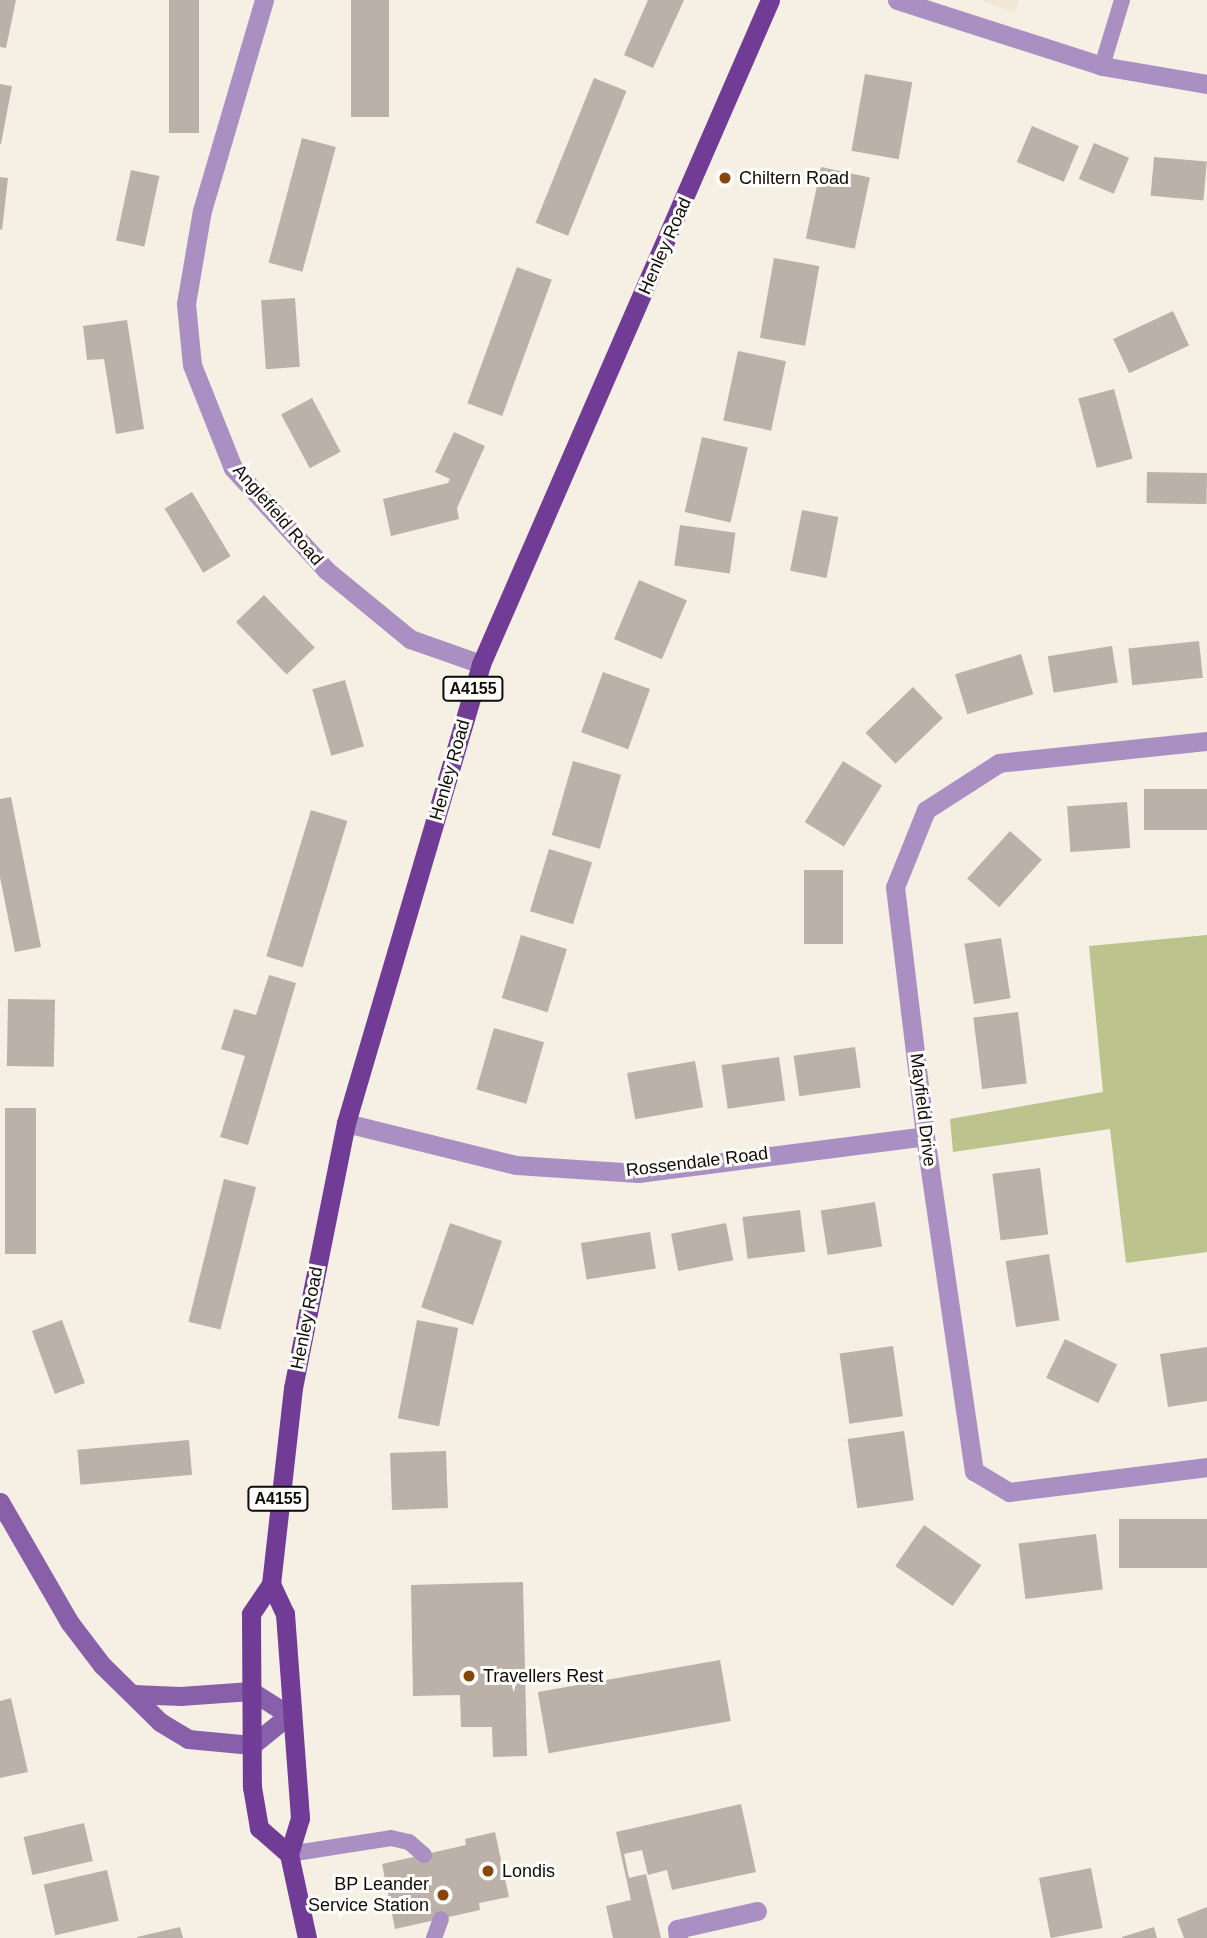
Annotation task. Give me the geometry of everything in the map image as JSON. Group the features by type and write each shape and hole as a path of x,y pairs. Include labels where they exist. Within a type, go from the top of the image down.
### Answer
{"main road":[{"name":"Henley Road","path":"289,1854 259,1828 252,1787 251,1614 271,1584 293,1388 346,1123 481,664 770,0"},
{"path":"0,1503 70,1623 102,1665 160,1722 188,1739 252,1745 289,1715"},
{"path":"271,1584 285,1614 289,1715 300,1818 289,1854 307,1938"},
{"path":"133,1694 180,1696 251,1690 289,1715"}],"street":[{"name":"Anglefield Road","path":"264,0 202,210 186,304 192,365 233,467 326,570 411,639 481,664"},
{"path":"897,0 1102,66 1207,84"},
{"name":"Mayfield Drive","path":"1207,741 999,762 926,810 895,887 925,1136 974,1471 1010,1492 1207,1467"},
{"name":"Rossendale Road","path":"346,1123 516,1165 638,1172 925,1136"},
{"path":"678,1938 677,1929 757,1912"}],"lane":[{"path":"1102,66 1122,0"},
{"path":"289,1854 391,1838 409,1842 424,1855"},
{"path":"434,1938 441,1919"}],"shaded area":[{"path":"981,0 1019,0 1015,13"}],"green space":[{"path":"1207,935 1207,1252 1126,1263 1110,1129 953,1152 950,1119 1103,1092 1089,946"}],"building":[{"path":"0,0 16,0 6,48 0,47"},
{"path":"169,0 199,0 199,133 169,133"},
{"path":"351,0 389,0 389,117 351,117"},
{"path":"648,0 684,0 653,68 624,55"},
{"path":"865,74 912,82 899,159 851,151"},
{"path":"594,78 626,91 568,236 536,223"},
{"path":"0,84 12,86 1,144 0,144"},
{"path":"1032,126 1079,146 1064,182 1017,162"},
{"path":"302,138 336,147 302,272 269,263"},
{"path":"1094,143 1129,158 1114,194 1079,179"},
{"path":"1154,157 1207,162 1203,200 1151,196"},
{"path":"821,167 870,177 855,249 806,238"},
{"path":"131,170 159,176 144,246 116,240"},
{"path":"0,177 8,178 2,230 0,229"},
{"path":"774,258 819,266 805,346 760,338"},
{"path":"517,267 552,280 502,416 467,403"},
{"path":"295,298 300,367 266,369 261,300"},
{"path":"1173,311 1189,345 1129,373 1113,339"},
{"path":"127,320 144,429 116,434 104,359 87,360 83,326"},
{"path":"738,351 786,361 771,431 723,420"},
{"path":"1114,389 1133,459 1097,468 1078,399"},
{"path":"312,398 341,452 310,468 281,414"},
{"path":"454,432 485,446 457,508 459,519 391,536 383,499 448,483 450,479 435,472"},
{"path":"702,437 748,448 730,523 685,512"},
{"path":"1147,472 1207,473 1206,504 1146,503"},
{"path":"192,492 231,556 203,573 165,508"},
{"path":"802,510 838,517 826,578 790,571"},
{"path":"680,525 735,533 730,573 674,566"},
{"path":"639,580 687,600 662,659 614,639"},
{"path":"264,595 315,648 287,675 236,622"},
{"path":"1199,641 1203,678 1132,685 1128,648"},
{"path":"1112,646 1118,683 1054,693 1048,656"},
{"path":"1021,654 1033,694 967,714 955,674"},
{"path":"603,672 650,689 628,749 581,732"},
{"path":"345,680 364,746 331,756 312,689"},
{"path":"913,687 943,718 895,764 866,733"},
{"path":"573,761 621,775 600,849 552,835"},
{"path":"843,761 882,785 844,846 805,822"},
{"path":"1144,789 1207,789 1207,830 1144,830"},
{"path":"11,797 41,947 15,952 0,877 0,799"},
{"path":"1127,802 1130,848 1070,852 1067,806"},
{"path":"311,810 347,821 303,967 266,956"},
{"path":"1010,831 1042,860 999,907 967,879"},
{"path":"549,849 592,862 573,924 530,911"},
{"path":"804,870 843,870 843,944 804,944"},
{"path":"521,935 567,949 548,1012 502,998"},
{"path":"1001,938 1011,998 974,1004 964,944"},
{"path":"269,975 296,983 248,1145 220,1137 245,1056 221,1049 234,1009 256,1015"},
{"path":"8,999 55,1000 54,1067 7,1066"},
{"path":"1018,1012 1027,1083 982,1089 973,1017"},
{"path":"494,1028 544,1042 526,1104 476,1090"},
{"path":"855,1047 861,1088 799,1096 794,1056"},
{"path":"779,1057 785,1101 728,1109 722,1065"},
{"path":"695,1061 703,1107 635,1119 627,1073"},
{"path":"5,1108 36,1108 36,1254 5,1254"},
{"path":"1040,1168 1048,1235 1001,1240 992,1174"},
{"path":"224,1179 256,1187 220,1330 188,1322"},
{"path":"875,1202 882,1246 828,1255 821,1211"},
{"path":"800,1210 805,1252 748,1259 742,1217"},
{"path":"450,1223 502,1241 473,1325 421,1307"},
{"path":"726,1223 733,1260 678,1271 671,1234"},
{"path":"650,1232 656,1269 587,1279 581,1243"},
{"path":"1049,1254 1059,1320 1016,1327 1006,1261"},
{"path":"62,1320 85,1383 55,1394 32,1331"},
{"path":"417,1320 458,1328 439,1426 398,1418"},
{"path":"1065,1339 1117,1364 1098,1403 1046,1378"},
{"path":"893,1346 903,1416 849,1424 840,1354"},
{"path":"1207,1347 1207,1401 1168,1407 1160,1354"},
{"path":"904,1431 914,1500 857,1508 848,1439"},
{"path":"189,1440 192,1475 80,1485 77,1450"},
{"path":"446,1451 448,1508 392,1510 390,1453"},
{"path":"1119,1519 1207,1519 1207,1568 1119,1568"},
{"path":"924,1525 981,1565 953,1606 895,1566"},
{"path":"1096,1534 1103,1590 1025,1599 1019,1544"},
{"name":"Travellers Rest","path":"523,1582 527,1756 493,1757 492,1727 461,1727 460,1695 413,1696 411,1585"},
{"path":"720,1660 731,1721 549,1753 538,1692"},
{"path":"11,1698 28,1772 0,1778 0,1701"},
{"path":"741,1804 756,1872 672,1890 667,1870 648,1875 642,1850 624,1854 629,1878 646,1874 661,1938 613,1938 606,1906 631,1900 616,1832"},
{"path":"84,1823 93,1861 32,1875 24,1837"},
{"path":"495,1832 509,1897 479,1903 480,1910 395,1929 382,1864 466,1845 465,1839"},
{"path":"1091,1868 1103,1928 1051,1938 1039,1878"},
{"path":"107,1870 119,1921 55,1935 44,1885"},
{"path":"1207,1907 1207,1938 1184,1938 1177,1919"},
{"path":"180,1927 183,1938 137,1938 137,1937"},
{"path":"1154,1927 1157,1938 1122,1938 1122,1937"}],"place":[{"name":"Chiltern Road","path":"725,178"},
{"name":"Travellers Rest","path":"469,1676"},
{"name":"Londis","path":"488,1871"},
{"name":"BP Leander Service Station","path":"443,1895"}]}
